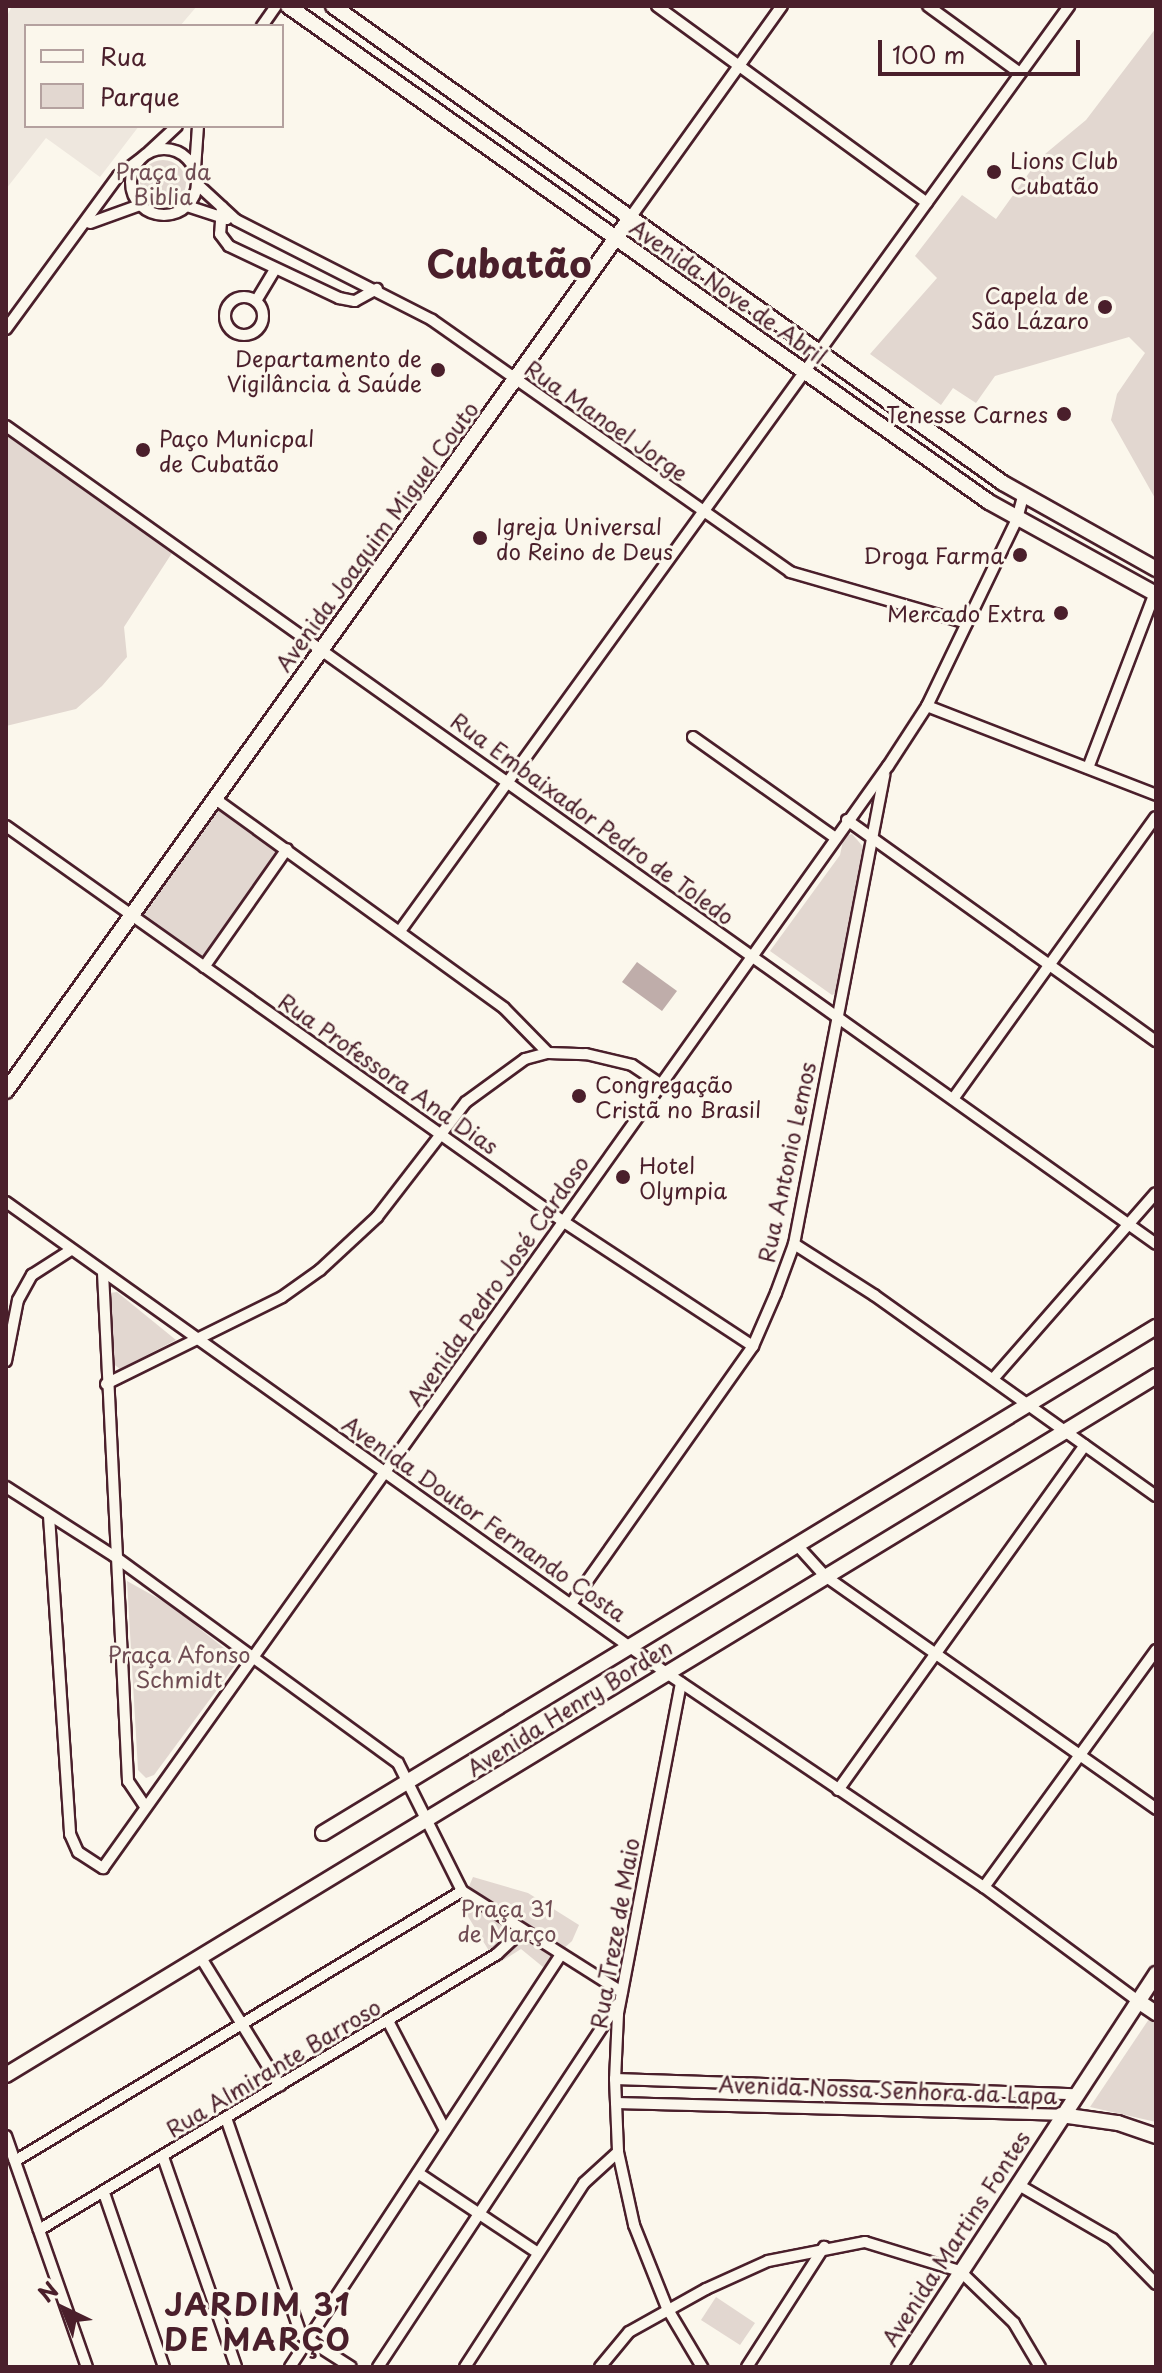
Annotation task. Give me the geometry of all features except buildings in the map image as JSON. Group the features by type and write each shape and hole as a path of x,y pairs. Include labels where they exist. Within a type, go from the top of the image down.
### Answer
{"street":[{"path":"263,24 276,6"},
{"name":"Avenida Nove de Abril","path":"288,6 1017,519 1156,593"},
{"name":"Avenida Nove de Abril","path":"333,6 1023,496 1156,569"},
{"path":"657,6 927,203"},
{"name":"Avenida Joaquim Miguel Couto","path":"6,1091 782,6"},
{"path":"928,6 1020,73"},
{"path":"400,931 1069,6"},
{"path":"6,329 88,224 118,176 175,128"},
{"path":"88,224 140,205 164,215 187,206 197,184 198,128"},
{"path":"140,205 131,178 143,156 171,149 195,169"},
{"name":"Rua Manoel Jorge","path":"197,184 221,213"},
{"name":"Rua Manoel Jorge","path":"187,206 221,213 377,289 432,320 790,572 967,623"},
{"path":"221,213 223,241 275,269 339,298 355,301 377,289"},
{"path":"256,301 275,269"},
{"name":"Rua Embaixador Pedro de Toledo","path":"6,426 1156,1244"},
{"name":"Avenida Pedro José Cardoso","path":"49,1516 70,1834 78,1852 103,1868 564,1222 834,837 888,766 927,706 1017,519 1023,496"},
{"path":"1088,768 1156,593"},
{"path":"927,706 1156,795"},
{"path":"693,737 834,837"},
{"name":"Rua Antonio Lemos","path":"571,1604 753,1346 794,1244 871,838 888,766"},
{"path":"214,798 504,1008 548,1053"},
{"path":"953,1099 1156,817"},
{"path":"847,820 1156,1041"},
{"name":"Rua Professora Ana Dias","path":"6,826 564,1222 753,1346"},
{"path":"204,967 287,849"},
{"path":"106,1384 282,1297 352,1243 439,1134 494,1077 548,1053 621,1061 659,1083"},
{"path":"993,1379 1156,1193"},
{"name":"Avenida Doutor Fernando Costa","path":"6,1202 665,1672 984,1887 1138,2001"},
{"path":"794,1244 993,1379 1156,1496"},
{"path":"6,1361 18,1300 32,1275 71,1250"},
{"path":"103,1273 114,1556 128,1781 145,1806"},
{"name":"Avenida Henry Borden","path":"323,1833 1156,1327"},
{"name":"Avenida Henry Borden","path":"6,2075 1156,1376"},
{"path":"838,1790 1085,1445"},
{"path":"6,1487 114,1556 398,1763 409,1780 425,1823 462,1891 621,1995 378,2367"},
{"path":"796,1544 825,1576 1156,1809"},
{"path":"984,1887 1156,1650"},
{"name":"Rua Treze de Maio","path":"681,1683 621,1995 615,2079 618,2152 634,2225 667,2308 702,2367"},
{"path":"15,2161 462,1891"},
{"name":"Rua Almirante Barroso","path":"39,2230 497,1954 522,1931"},
{"path":"290,2367 560,1956"},
{"path":"201,1958 280,2086"},
{"name":"Avenida Martins Fontes","path":"899,2367 1156,1974"},
{"path":"1138,2001 1156,2013"},
{"path":"388,2021 445,2130"},
{"name":"Avenida Nossa Senhora da Lapa","path":"615,2079 1075,2094"},
{"name":"Avenida Nossa Senhora da Lapa","path":"616,2103 1061,2115 1118,2123 1156,2136"},
{"path":"226,2118 301,2335 351,2367"},
{"path":"6,2136 87,2367"},
{"path":"465,2367 584,2183 618,2152"},
{"path":"163,2157 236,2367"},
{"path":"418,2173 538,2253"},
{"path":"1017,2184 1112,2239 1156,2284"},
{"path":"104,2193 164,2367"},
{"path":"600,2367 629,2332 667,2308 768,2261 824,2247 865,2242 960,2271 1014,2323 1040,2367"},
{"path":"747,2367 824,2247"}],"shaded area":[{"path":"12,6 197,6 182,24 24,24 24,128 137,128 100,177 46,138 6,189 6,18"},
{"path":"637,962 677,991 662,1011 622,982"}],"green space":[{"path":"1156,28 1156,500 1111,420 1117,394 1145,353 1129,337 995,376 976,403 953,388 941,405 870,354 937,278 915,256 962,195 996,219 1039,159 1086,120"},
{"name":"Praça da Biblia","path":"163,160 180,166 186,183 180,200 163,206 146,200 140,183 146,166"},
{"path":"6,435 172,553 124,627 127,657 102,686 76,709 6,726"},
{"path":"217,809 278,853 204,958 144,914"},
{"path":"852,834 866,850 839,992 832,995 770,951 840,855 844,836"},
{"path":"117,1292 176,1340 120,1369 112,1363 109,1293"},
{"name":"Praça Afonso Schmidt","path":"127,1581 170,1605 239,1660 154,1775 146,1778 138,1770"},
{"name":"Praça 31 de Março","path":"473,1877 528,1893 579,1925 572,1941 543,1967 521,1949 497,1964 461,1905"},
{"path":"1149,2019 1156,2025 1156,2122 1090,2107"},
{"path":"716,2297 755,2323 740,2345 701,2320"}],"place":[{"name":"Lions Club Cubatão","path":"994,172"},
{"name":"Capela de São Lázaro","path":"1105,307"},
{"name":"Departamento de Vigilância à Saúde","path":"438,370"},
{"name":"Tenesse Carnes","path":"1064,414"},
{"name":"Paço Municpal de Cubatão","path":"143,450"},
{"name":"Igreja Universal do Reino de Deus","path":"480,538"},
{"name":"Droga Farma","path":"1020,555"},
{"name":"Mercado Extra","path":"1061,613"},
{"name":"Congregação Cristã no Brasil","path":"579,1096"},
{"name":"Hotel Olympia","path":"623,1177"}],"district":[{"name":"Cubatão","path":"509,263"},
{"name":"JARDIM 31 DE MARÇO","path":"258,2321"}]}
